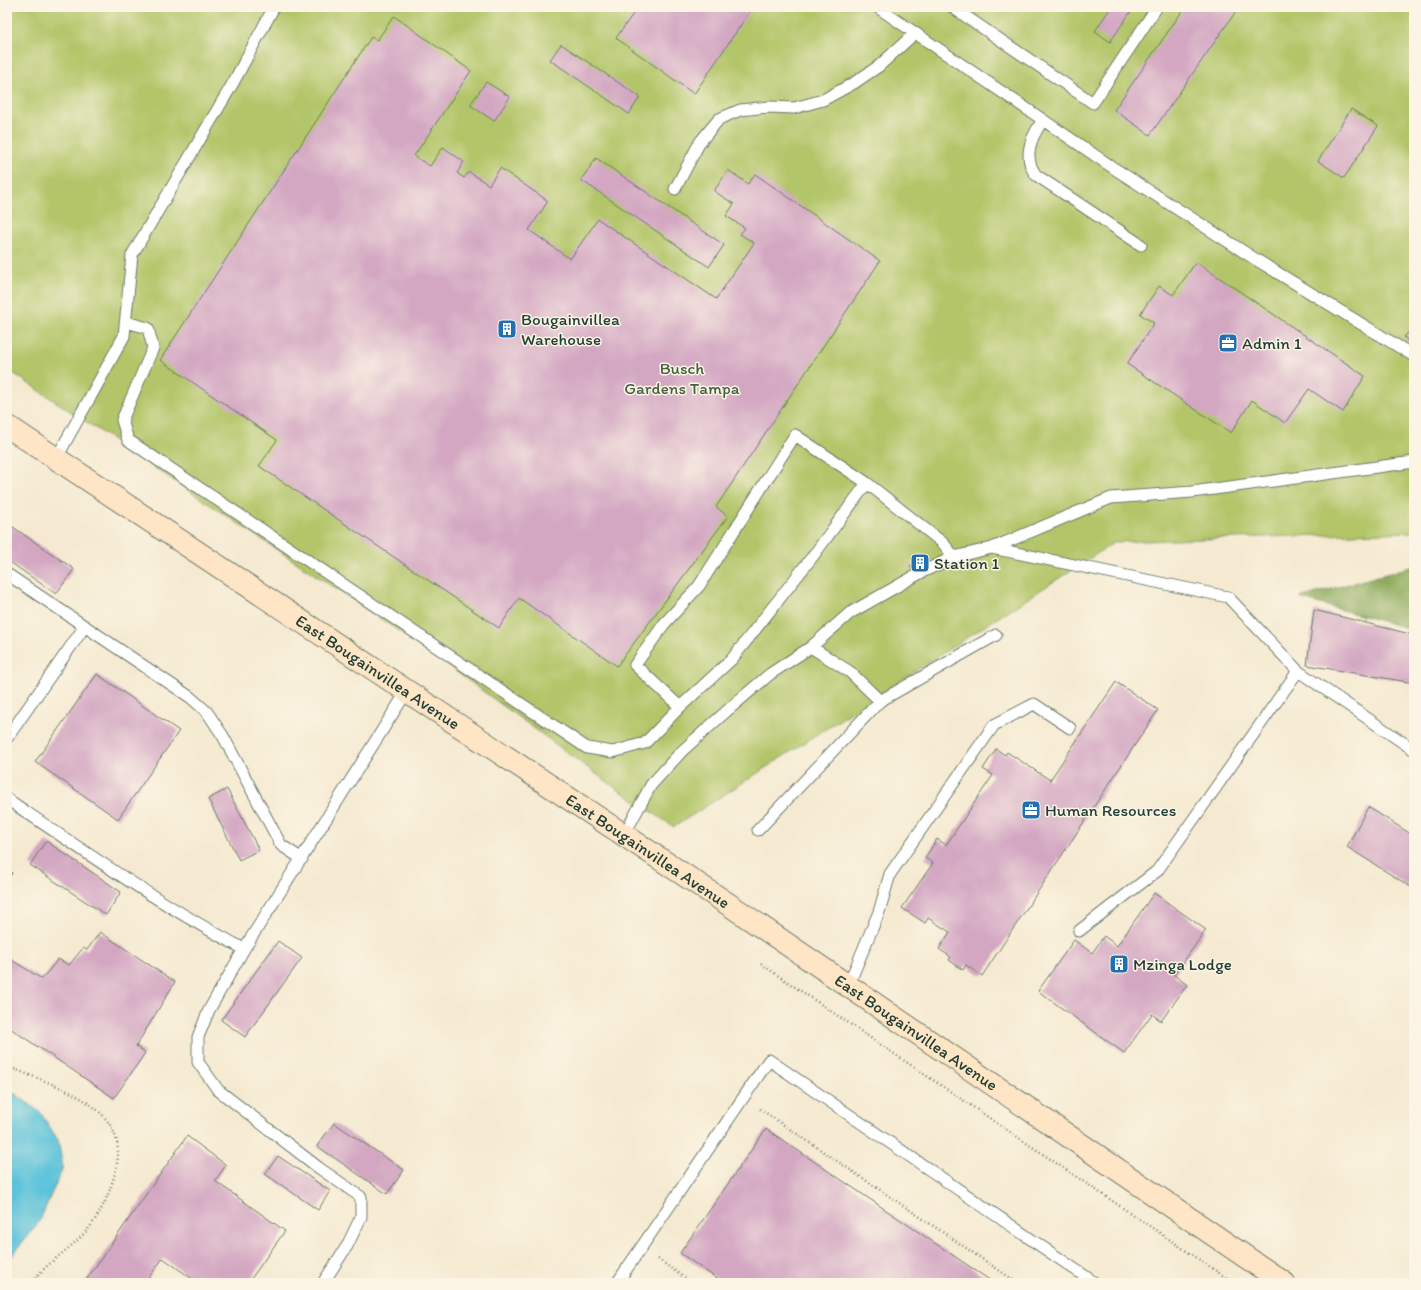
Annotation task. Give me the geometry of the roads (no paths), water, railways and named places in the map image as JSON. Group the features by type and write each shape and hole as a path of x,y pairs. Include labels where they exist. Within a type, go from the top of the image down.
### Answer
{"street":[{"name":"East Bougainvillea Avenue","path":"7,426 624,835 1284,1283"}],"lane":[{"path":"56,459 124,336 132,255 233,83 266,12 274,7"},
{"path":"877,7 1114,169 1255,259 1414,356"},
{"path":"952,7 1092,103 1157,7"},
{"path":"675,189 700,142 719,119 740,110 768,107 794,108 823,100 854,83 879,66 915,33"},
{"path":"1043,120 1035,131 1028,158 1030,167 1036,175 1141,244"},
{"path":"126,322 148,328 153,348 122,420 128,440 587,748 613,752 645,743 680,707 732,659 867,483"},
{"path":"680,707 635,665 664,624 699,586 795,435 867,483 943,543 954,557"},
{"path":"624,835 651,785 682,751 770,674 811,647 850,613 922,572 954,557 992,548 1111,498 1192,492 1414,462"},
{"path":"992,548 1228,596 1298,671 1414,750"},
{"path":"7,574 190,697 207,712 223,736 281,845 302,859"},
{"path":"7,738 85,626"},
{"path":"758,830 880,701 996,635"},
{"path":"811,647 850,672 880,701"},
{"path":"1079,932 1157,871 1298,671"},
{"path":"323,1283 347,1246 361,1217 362,1197 319,1168 218,1090 198,1062 198,1037 209,1010 244,949 407,691"},
{"path":"848,986 879,912 890,874 994,725 1034,704 1070,728"},
{"path":"7,799 144,891 194,922 244,949"},
{"path":"617,1283 769,1060 1095,1283"}],"water":[{"path":"7,1088 40,1112 58,1140 63,1167 40,1220 7,1262"}],"place":[{"name":"Bougainvillea Warehouse","path":"507,329"},
{"name":"Admin 1","path":"1228,343"},
{"name":"Station 1","path":"920,563"},
{"name":"Human Resources","path":"1031,810"},
{"name":"Mzinga Lodge","path":"1119,964"}],"park label":[{"name":"Busch Gardens Tampa","path":"682,378"}]}
